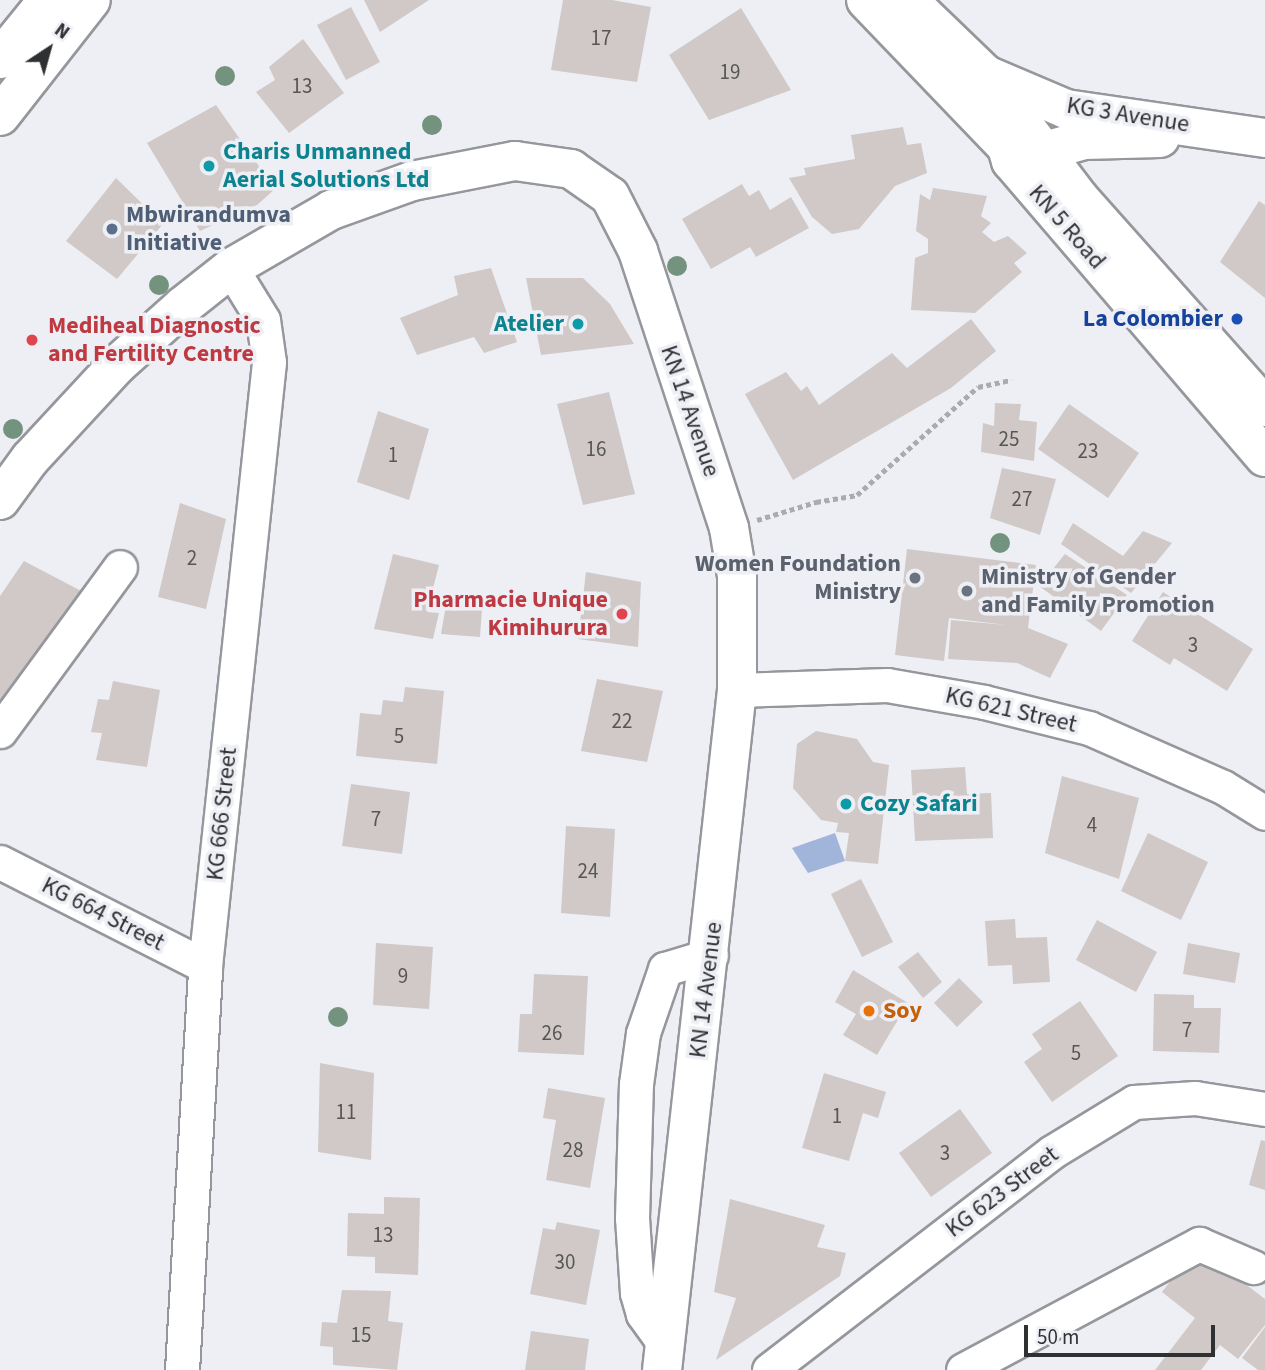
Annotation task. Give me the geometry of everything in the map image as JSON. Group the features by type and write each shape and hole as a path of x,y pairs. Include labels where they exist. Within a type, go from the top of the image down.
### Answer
{"main road":[{"path":"0,60 48,0"},
{"path":"0,116 91,0"},
{"name":"KN 5 Road","path":"866,0 1019,152 1265,457"},
{"path":"908,0 985,74 1019,152"},
{"name":"KG 3 Avenue","path":"985,74 1066,109 1265,138"},
{"name":"KG 3 Avenue","path":"1019,152 1084,140 1151,136 1265,158"},
{"path":"1079,198 1109,140"},
{"name":"KN 5 Road","path":"1019,152 1079,198 1265,407"},
{"name":"KN 14 Avenue","path":"0,500 30,459 117,365 231,268 331,210 412,181 471,167 555,163 599,185 622,213 638,251 729,528 737,576 737,690 711,955 663,1357"}],"street":[{"name":"KG 666 Street","path":"182,1370 205,966 269,362 263,320 231,268"},
{"path":"0,731 120,567"},
{"name":"KG 621 Street","path":"737,690 887,685 984,702 1088,729 1223,787 1265,813"},
{"name":"KG 664 Street","path":"0,862 205,966"},
{"path":"663,1357 643,1314 637,1293 632,1218 636,1084 643,1033 664,969 711,955"},
{"name":"KG 623 Street","path":"769,1370 1052,1152 1134,1102 1195,1098 1265,1109"},
{"path":"963,1370 1199,1244 1253,1267"}],"path":[{"path":"784,513 857,495 978,387 1011,380"}],"water":[{"path":"835,833 845,861 808,873 792,848"}],"building":[{"path":"364,0 429,0 380,32"},
{"path":"563,0 612,0 651,7 637,82 551,70"},
{"path":"351,7 380,62 346,80 317,25"},
{"path":"741,8 791,90 709,120 669,55"},
{"path":"303,39 344,93 289,133 256,92 275,80 269,67"},
{"name":"Charis Unmanned Aerial Solutions Ltd","path":"216,105 275,189 257,205 200,231 147,143"},
{"path":"903,127 907,145 921,143 927,173 895,186 859,229 832,234 812,217 789,178 806,175 804,168 855,159 851,135"},
{"path":"116,178 163,224 117,279 66,241"},
{"path":"742,184 749,196 759,190 770,210 791,197 809,228 756,257 750,247 711,269 682,219"},
{"path":"933,188 987,196 981,216 991,223 982,232 994,242 1008,236 1027,253 1014,263 1022,272 975,313 911,310 915,258 928,253 928,239 916,231 920,194 930,200"},
{"path":"1259,201 1265,205 1265,298 1220,262"},
{"path":"491,268 517,342 484,353 474,337 417,355 400,318 458,295 454,276"},
{"name":"Atelier","path":"526,278 583,278 610,304 634,344 541,355"},
{"path":"971,319 996,351 951,388 793,480 745,394 786,372 801,391 807,386 819,405 892,353 907,368"},
{"path":"609,392 635,494 583,505 557,404"},
{"path":"995,403 1021,404 1019,420 1037,422 1034,461 981,452 983,423 994,426"},
{"path":"1069,404 1139,453 1108,498 1038,449"},
{"path":"378,411 429,429 409,500 357,482"},
{"path":"1002,468 1056,479 1040,535 990,518"},
{"path":"180,503 226,519 206,609 158,597"},
{"path":"1073,523 1123,556 1143,531 1172,543 1131,593 1061,544"},
{"name":"Ministry of Gender and Family Promotion","path":"907,549 1036,565 1028,628 1068,644 1050,678 1017,663 948,659 951,620 1007,625 949,618 944,661 895,655"},
{"path":"393,554 439,565 427,612 439,613 433,639 374,629"},
{"path":"1065,554 1127,595 1101,631 1039,586"},
{"path":"24,561 87,594 0,715 0,596"},
{"path":"586,572 641,582 638,647 578,639"},
{"path":"1163,592 1253,649 1227,691 1174,658 1170,665 1132,641"},
{"path":"446,605 482,609 480,637 441,634"},
{"path":"597,679 663,691 647,762 581,751"},
{"path":"113,681 160,690 147,767 96,760 102,733 91,732 98,699 109,700"},
{"path":"405,687 444,691 437,764 356,756 360,713 381,715 383,700 403,702"},
{"name":"Cozy Safari","path":"816,731 857,739 873,762 889,765 878,864 845,861 849,833 836,832 838,823 821,820 793,788 797,744"},
{"path":"965,767 967,794 991,793 993,838 915,841 911,770"},
{"path":"1062,776 1139,798 1119,879 1045,853"},
{"path":"351,784 410,792 402,854 342,846"},
{"path":"566,826 615,829 610,917 561,913"},
{"path":"1148,833 1208,862 1181,920 1121,891"},
{"path":"861,879 893,942 862,957 831,894"},
{"path":"1015,919 1016,938 1047,937 1050,982 1013,984 1012,965 988,966 985,921"},
{"path":"1097,920 1157,952 1136,992 1076,960"},
{"path":"376,943 433,947 429,1009 373,1005"},
{"path":"1188,943 1240,953 1235,983 1183,974"},
{"path":"918,952 942,982 923,998 898,967"},
{"path":"853,970 908,1003 877,1055 843,1035 856,1014 835,1002"},
{"path":"534,974 588,976 584,1055 518,1052 520,1014 532,1014"},
{"path":"959,978 983,1002 957,1027 934,1003"},
{"path":"1154,994 1194,995 1194,1008 1221,1008 1219,1053 1153,1051"},
{"path":"1080,1001 1118,1056 1052,1102 1024,1062 1042,1049 1032,1034"},
{"path":"320,1063 374,1073 371,1160 318,1152"},
{"path":"824,1073 886,1092 878,1118 863,1113 849,1161 802,1148"},
{"path":"548,1088 605,1098 590,1188 546,1180 556,1120 543,1118"},
{"path":"960,1109 992,1153 931,1197 899,1153"},
{"path":"1261,1140 1265,1141 1265,1190 1249,1185"},
{"path":"384,1197 420,1198 418,1275 375,1273 375,1257 347,1256 348,1213 384,1214"},
{"path":"730,1199 825,1225 817,1247 846,1253 840,1276 716,1360 736,1298 714,1292"},
{"path":"557,1222 600,1230 586,1305 530,1294 543,1228 555,1230"},
{"path":"1197,1247 1265,1299 1265,1325 1238,1359 1220,1345 1201,1370 1155,1370 1195,1318 1162,1292"},
{"path":"342,1290 391,1291 388,1321 403,1323 397,1370 333,1365 333,1347 320,1346 322,1322 337,1323"},
{"path":"1265,1327 1265,1370 1258,1370 1242,1358"},
{"path":"531,1331 589,1339 585,1370 525,1370"}],"place":[{"name":"Charis Unmanned Aerial Solutions Ltd","path":"209,166"},
{"name":"Mbwirandumva Initiative","path":"112,229"},
{"name":"La Colombier","path":"1237,319"},
{"name":"Atelier","path":"578,324"},
{"name":"Mediheal Diagnostic and Fertility Centre","path":"32,340"},
{"name":"Women Foundation Ministry","path":"915,578"},
{"name":"Ministry of Gender and Family Promotion","path":"967,591"},
{"name":"Pharmacie Unique Kimihurura","path":"622,614"},
{"name":"Cozy Safari","path":"846,804"},
{"name":"Soy","path":"869,1011"}]}
